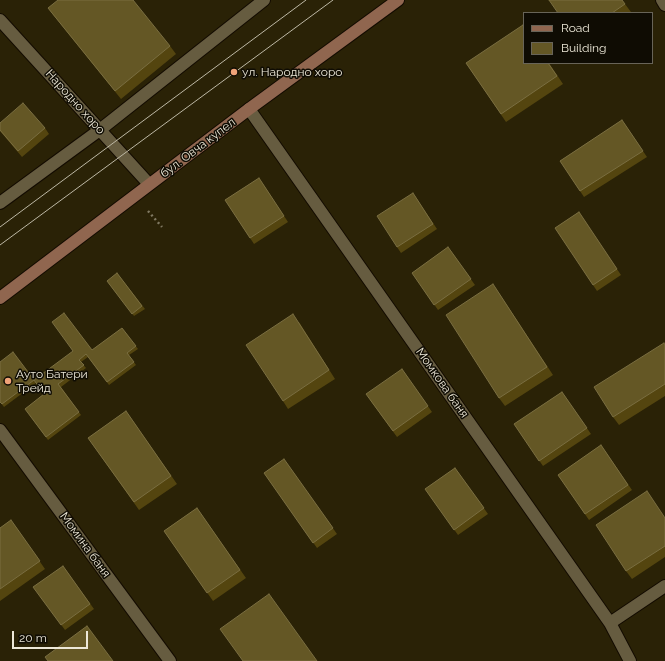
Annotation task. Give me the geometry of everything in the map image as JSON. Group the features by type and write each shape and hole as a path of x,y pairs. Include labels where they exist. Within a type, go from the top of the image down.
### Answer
{"main road":[{"name":"бул. Овча купел","path":"0,298 249,109 398,0"}],"street":[{"path":"0,203 101,129 264,0"},
{"path":"662,0 665,5"},
{"name":"Народно хоро","path":"0,20 101,129 149,184"},
{"name":"Момкова баня","path":"249,109 610,623 630,661"},
{"name":"Момина баня","path":"0,430 170,661"},
{"path":"610,623 665,586"}],"path":[{"path":"148,211 162,227"}],"building":[{"path":"58,0 133,0 170,46 115,91 48,8"},
{"path":"549,0 622,0 625,4 613,12 557,12"},
{"path":"523,25 523,64 549,64 557,76 501,114 466,63"},
{"path":"23,103 45,128 18,151 0,130 0,123"},
{"path":"622,120 643,151 580,191 560,161"},
{"path":"259,178 284,216 250,238 225,200"},
{"path":"413,193 433,224 397,247 377,216"},
{"path":"579,212 617,269 593,285 555,228"},
{"path":"448,247 471,279 434,305 412,273"},
{"path":"117,273 142,306 132,314 107,281"},
{"path":"493,284 547,367 499,398 446,315"},
{"path":"64,313 92,350 122,328 136,346 127,353 134,362 107,382 86,354 79,360 84,365 58,384 79,412 46,437 25,409 44,394 34,380 73,351 52,322"},
{"path":"293,314 329,370 283,401 246,345"},
{"path":"664,343 665,384 613,417 594,387"},
{"path":"13,352 34,380 2,404 0,402 0,362"},
{"path":"402,369 428,406 393,431 366,394"},
{"path":"562,392 587,428 539,461 514,424"},
{"path":"126,411 171,476 134,502 88,438"},
{"path":"601,445 628,485 585,514 558,475"},
{"path":"284,459 333,528 313,543 264,473"},
{"path":"455,468 484,508 454,530 425,489"},
{"path":"647,491 665,518 665,546 626,571 596,525"},
{"path":"197,508 240,570 207,593 164,531"},
{"path":"11,520 40,561 0,589 0,528"},
{"path":"63,566 90,604 61,625 33,587"},
{"path":"269,594 317,661 243,661 220,629"},
{"path":"87,626 113,661 48,661 45,657"}],"tram line":[{"path":"0,227 306,0"},
{"path":"0,245 333,0"}],"place":[{"name":"ул. Народно хоро","path":"234,72"},
{"name":"Ауто Батери Трейд","path":"8,381"}]}
